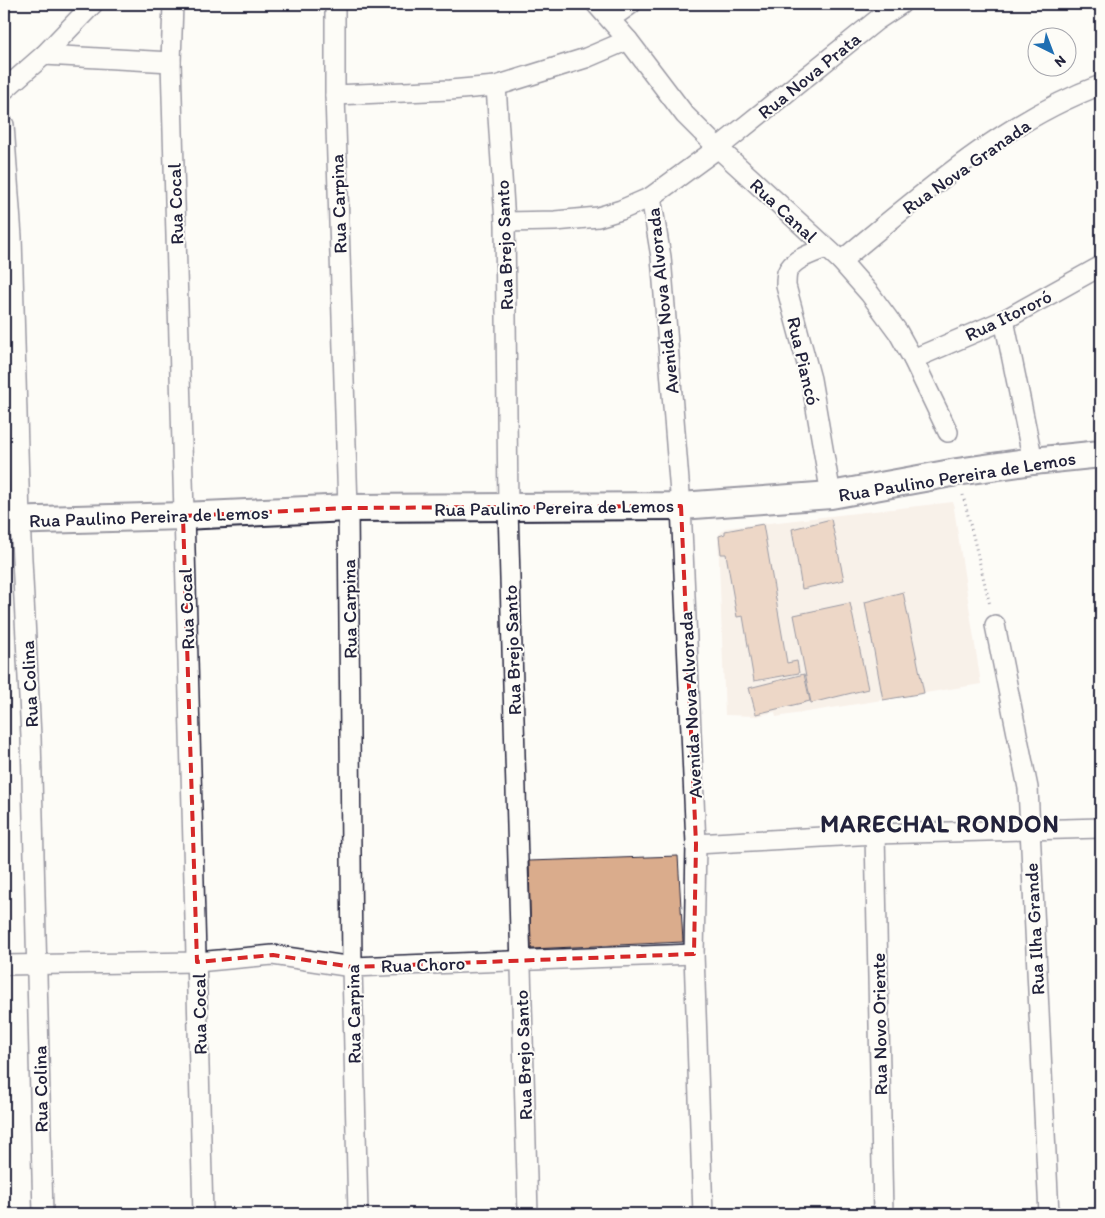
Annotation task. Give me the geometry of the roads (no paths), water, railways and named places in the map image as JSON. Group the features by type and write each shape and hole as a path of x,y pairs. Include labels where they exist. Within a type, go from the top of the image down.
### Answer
{"street":[{"path":"4,90 44,55 93,4"},
{"name":"Rua Cocal","path":"173,4 171,62 183,516 198,962 203,1214"},
{"name":"Rua Carpina","path":"335,4 335,95 348,508 352,967 358,1214"},
{"name":"Rua Canal","path":"596,4 628,40 685,115 840,261 881,309 898,332 913,358 948,432"},
{"path":"610,19 631,4"},
{"name":"Rua Nova Prata","path":"505,222 554,221 598,217 621,210 651,197 718,148 877,20 901,4"},
{"path":"335,95 496,86 586,58 628,40"},
{"path":"44,55 171,62"},
{"name":"Rua Nova Granada","path":"840,261 924,192 1004,135 1070,96 1101,85"},
{"name":"Rua Brejo Santo","path":"496,86 505,222 508,508 528,1214"},
{"name":"Rua Colina","path":"4,124 8,237 12,520 31,737 43,1214"},
{"name":"Avenida Nova Alvorada","path":"651,197 661,257 681,506 696,844 694,954 703,1214"},
{"name":"Rua Piancó","path":"826,248 792,264 787,273 786,286 811,379 832,495"},
{"name":"Rua Itororó","path":"913,358 1004,320 1101,266"},
{"path":"1004,320 1033,461"},
{"name":"Rua Paulino Pereira de Lemos","path":"12,520 183,516 348,508 681,506 832,495 957,472 1101,454"},
{"name":"Rua Ilha Grande","path":"994,625 1028,788 1049,1214"},
{"path":"696,844 875,834 1101,828"},
{"name":"Rua Novo Oriente","path":"875,834 883,1214"},
{"name":"Rua Choro","path":"4,965 198,962 273,954 352,967 694,954"}],"district":[{"name":"MARECHAL RONDON","path":"940,824"}]}
